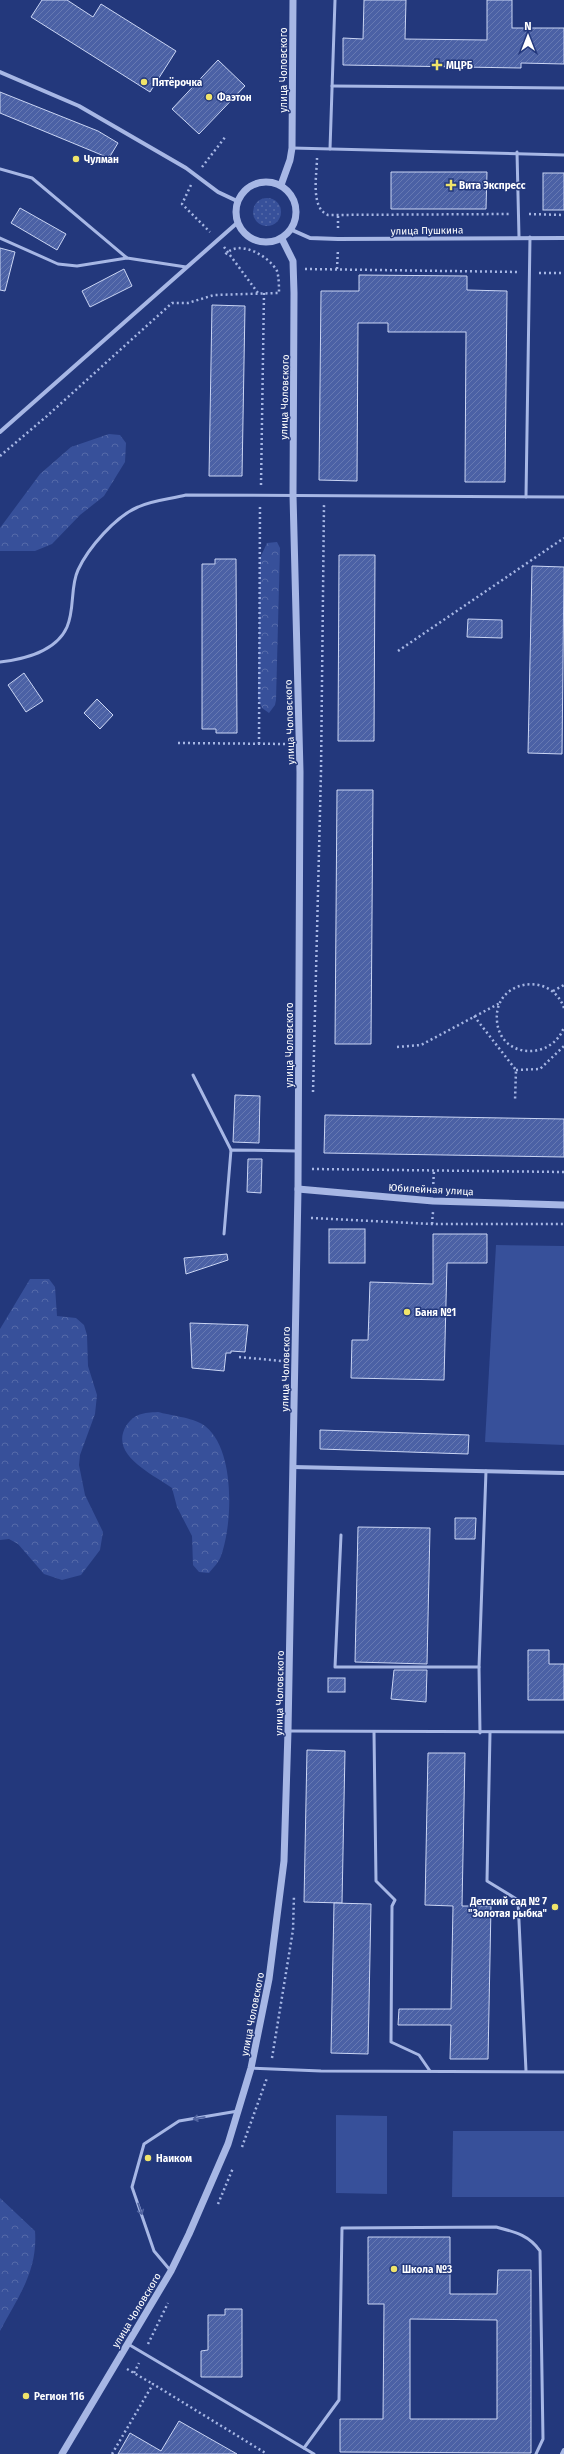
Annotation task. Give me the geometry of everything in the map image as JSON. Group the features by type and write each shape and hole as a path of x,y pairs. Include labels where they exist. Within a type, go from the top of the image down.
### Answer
{"street":[{"name":"улица Чоловского","path":"281,185 290,160 292,148 294,0"},
{"path":"0,72 78,106 196,175 218,192 237,201"},
{"path":"268,182 281,185 291,193 296,205 296,218 292,230 282,239 269,243 256,242 244,234 237,223 235,212 237,201 244,190 255,184 268,182"},
{"path":"0,432 217,239 237,223"},
{"name":"улица Пушкина","path":"292,230 310,238 338,239 564,238"},
{"name":"улица Чоловского","path":"62,2454 116,2363 126,2343 171,2271 189,2234 228,2144 251,2068 269,1979 284,1861 294,1467 298,1189 300,744 293,495 294,269 293,261 282,239"},
{"name":"Юбилейная улица","path":"298,1189 433,1201 564,1205"},
{"path":"294,1467 564,1473"},
{"path":"562,2454 564,2450"}],"lane":[{"path":"330,149 335,0"},
{"path":"332,86 564,88"},
{"path":"292,148 517,152 564,155"},
{"path":"517,152 519,237"},
{"path":"0,169 32,178 127,258"},
{"path":"526,497 530,237"},
{"path":"0,238 58,264 77,266 127,258 186,267"},
{"path":"0,662 24,659 52,645 67,627 78,571 92,547 112,525 138,507 186,495 260,494 564,498"},
{"path":"193,1075 231,1150 224,1234"},
{"path":"231,1150 298,1151"},
{"path":"480,1733 479,1667 486,1471"},
{"path":"341,1535 335,1667 479,1667"},
{"path":"288,1731 480,1733 564,1732"},
{"path":"374,1732 376,1881 394,1900 392,1906 392,2042 419,2055 430,2071"},
{"path":"490,1733 487,1881 518,1900 526,2071"},
{"path":"251,2068 321,2071 564,2072"},
{"path":"171,2271 154,2250 132,2187 144,2144 179,2121 238,2111"},
{"path":"304,2448 339,2400 342,2228 496,2227 520,2233 532,2240 540,2251 543,2439 536,2454"},
{"path":"126,2343 314,2454"}],"path":[{"path":"226,136 196,175 182,204 228,251 258,294"},
{"path":"317,148 317,200 321,211 328,215 564,215"},
{"path":"0,456 47,416 172,303 188,303 214,295 279,293 277,272 262,254 242,248 228,251 225,255"},
{"path":"277,272 294,269 564,273"},
{"path":"259,744 260,494 264,294"},
{"path":"398,651 564,538"},
{"path":"178,743 300,744"},
{"path":"564,1008 553,991 536,984 519,985 504,996 500,1003 497,1016 499,1030 509,1044 516,1049 533,1052 542,1050 557,1041 564,1027"},
{"path":"553,991 564,985"},
{"path":"397,1047 421,1045 500,1003"},
{"path":"474,1016 516,1070 515,1101"},
{"path":"516,1070 540,1069 564,1046"},
{"path":"312,1169 564,1172"},
{"path":"311,1218 432,1224 564,1224"},
{"path":"239,1357 295,1362"},
{"path":"116,2363 267,2454"},
{"path":"112,2454 153,2384"}],"green space":[{"path":"267,198 277,202 281,212 277,222 267,226 257,222 253,212 257,202"},
{"path":"109,434 120,435 126,443 125,462 104,496 80,515 52,544 35,551 0,551 0,528 40,474 71,447"},
{"path":"277,542 280,548 276,700 275,705 269,713 262,708 258,699 260,558 267,543"},
{"path":"496,1245 564,1246 564,1445 485,1442"},
{"path":"30,1279 49,1279 55,1287 57,1316 76,1318 84,1325 87,1335 88,1366 97,1395 95,1414 80,1455 79,1465 85,1495 103,1532 100,1550 81,1575 62,1580 44,1574 18,1544 9,1539 0,1540 0,1329"},
{"path":"158,1412 187,1418 202,1424 213,1434 221,1449 226,1466 229,1486 228,1524 221,1556 209,1573 199,1572 193,1565 192,1536 177,1507 172,1488 136,1463 128,1455 123,1446 122,1436 126,1426 133,1418 140,1414"},
{"path":"336,2115 387,2116 387,2194 336,2193"},
{"path":"453,2131 564,2131 564,2197 452,2197"},
{"path":"0,2198 35,2231 35,2245 30,2271 20,2295 0,2331"}],"building":[{"path":"42,0 67,0 93,17 101,4 176,51 150,92 31,17"},
{"path":"364,0 406,0 405,39 487,40 487,0 512,0 512,28 564,28 564,64 521,63 521,68 343,65 343,38 363,39"},
{"name":"Фаэтон","path":"218,60 245,86 199,134 172,109"},
{"path":"0,92 98,131 118,143 109,158 0,113"},
{"path":"391,172 487,172 486,209 391,209"},
{"path":"543,173 564,173 564,210 543,210"},
{"path":"20,208 66,234 57,250 11,223"},
{"path":"0,248 15,252 5,291 0,290"},
{"path":"124,269 132,286 90,307 82,291"},
{"path":"359,275 467,276 467,290 507,291 505,482 465,482 466,332 388,332 388,323 358,323 357,481 319,480 321,291 359,291"},
{"path":"212,305 245,306 242,476 209,476"},
{"path":"339,555 375,555 374,741 338,741"},
{"path":"215,559 236,559 237,733 216,733 216,729 202,729 202,564 215,564"},
{"path":"532,566 564,567 562,754 528,753"},
{"path":"468,619 502,620 502,638 467,637"},
{"path":"24,673 43,701 26,712 8,685"},
{"path":"97,699 113,715 100,729 84,713"},
{"path":"337,790 373,790 371,1044 335,1044"},
{"path":"235,1095 260,1096 259,1143 233,1142"},
{"path":"325,1115 564,1119 564,1157 324,1153"},
{"path":"248,1159 262,1159 261,1193 247,1192"},
{"path":"329,1229 365,1229 365,1263 329,1263"},
{"name":"Баня №1","path":"433,1234 487,1234 487,1263 447,1263 444,1380 351,1378 352,1340 368,1340 370,1282 433,1284"},
{"path":"227,1254 228,1260 186,1274 184,1258"},
{"path":"190,1323 248,1325 245,1352 231,1351 231,1353 226,1353 224,1371 192,1368"},
{"path":"320,1430 469,1435 468,1454 320,1449"},
{"path":"455,1518 476,1518 475,1539 455,1539"},
{"path":"358,1527 430,1528 427,1664 355,1662"},
{"path":"528,1650 549,1650 549,1664 564,1664 564,1700 528,1700"},
{"path":"394,1670 427,1670 426,1702 391,1699"},
{"path":"328,1678 345,1678 345,1692 328,1692"},
{"path":"307,1750 345,1751 342,1903 304,1902"},
{"path":"428,1753 465,1753 462,1906 491,1906 488,2059 450,2059 451,2025 398,2025 399,2009 451,2009 453,1906 425,1905"},
{"path":"334,1903 371,1904 368,2054 331,2053"},
{"path":"368,2237 450,2237 450,2294 497,2294 498,2270 531,2270 531,2453 340,2452 340,2419 383,2419 384,2304 368,2304","holes":["410,2319 497,2320 497,2419 410,2419"]},
{"path":"225,2309 242,2309 242,2377 201,2377 201,2351 208,2350 208,2315 225,2315"},
{"path":"179,2421 237,2454 118,2454 130,2433 161,2451"}],"place":[{"name":"МЦРБ","path":"437,65"},
{"name":"Пятёрочка","path":"144,82"},
{"name":"Фаэтон","path":"209,97"},
{"name":"Чулман","path":"76,159"},
{"name":"Вита Экспресс","path":"451,185"},
{"name":"Баня №1","path":"407,1312"},
{"name":"Детский сад № 7 \"Золотая рыбка\"","path":"555,1907"},
{"name":"Наиком","path":"148,2158"},
{"name":"Школа №3","path":"394,2269"},
{"name":"Регион 116","path":"26,2396"}]}
